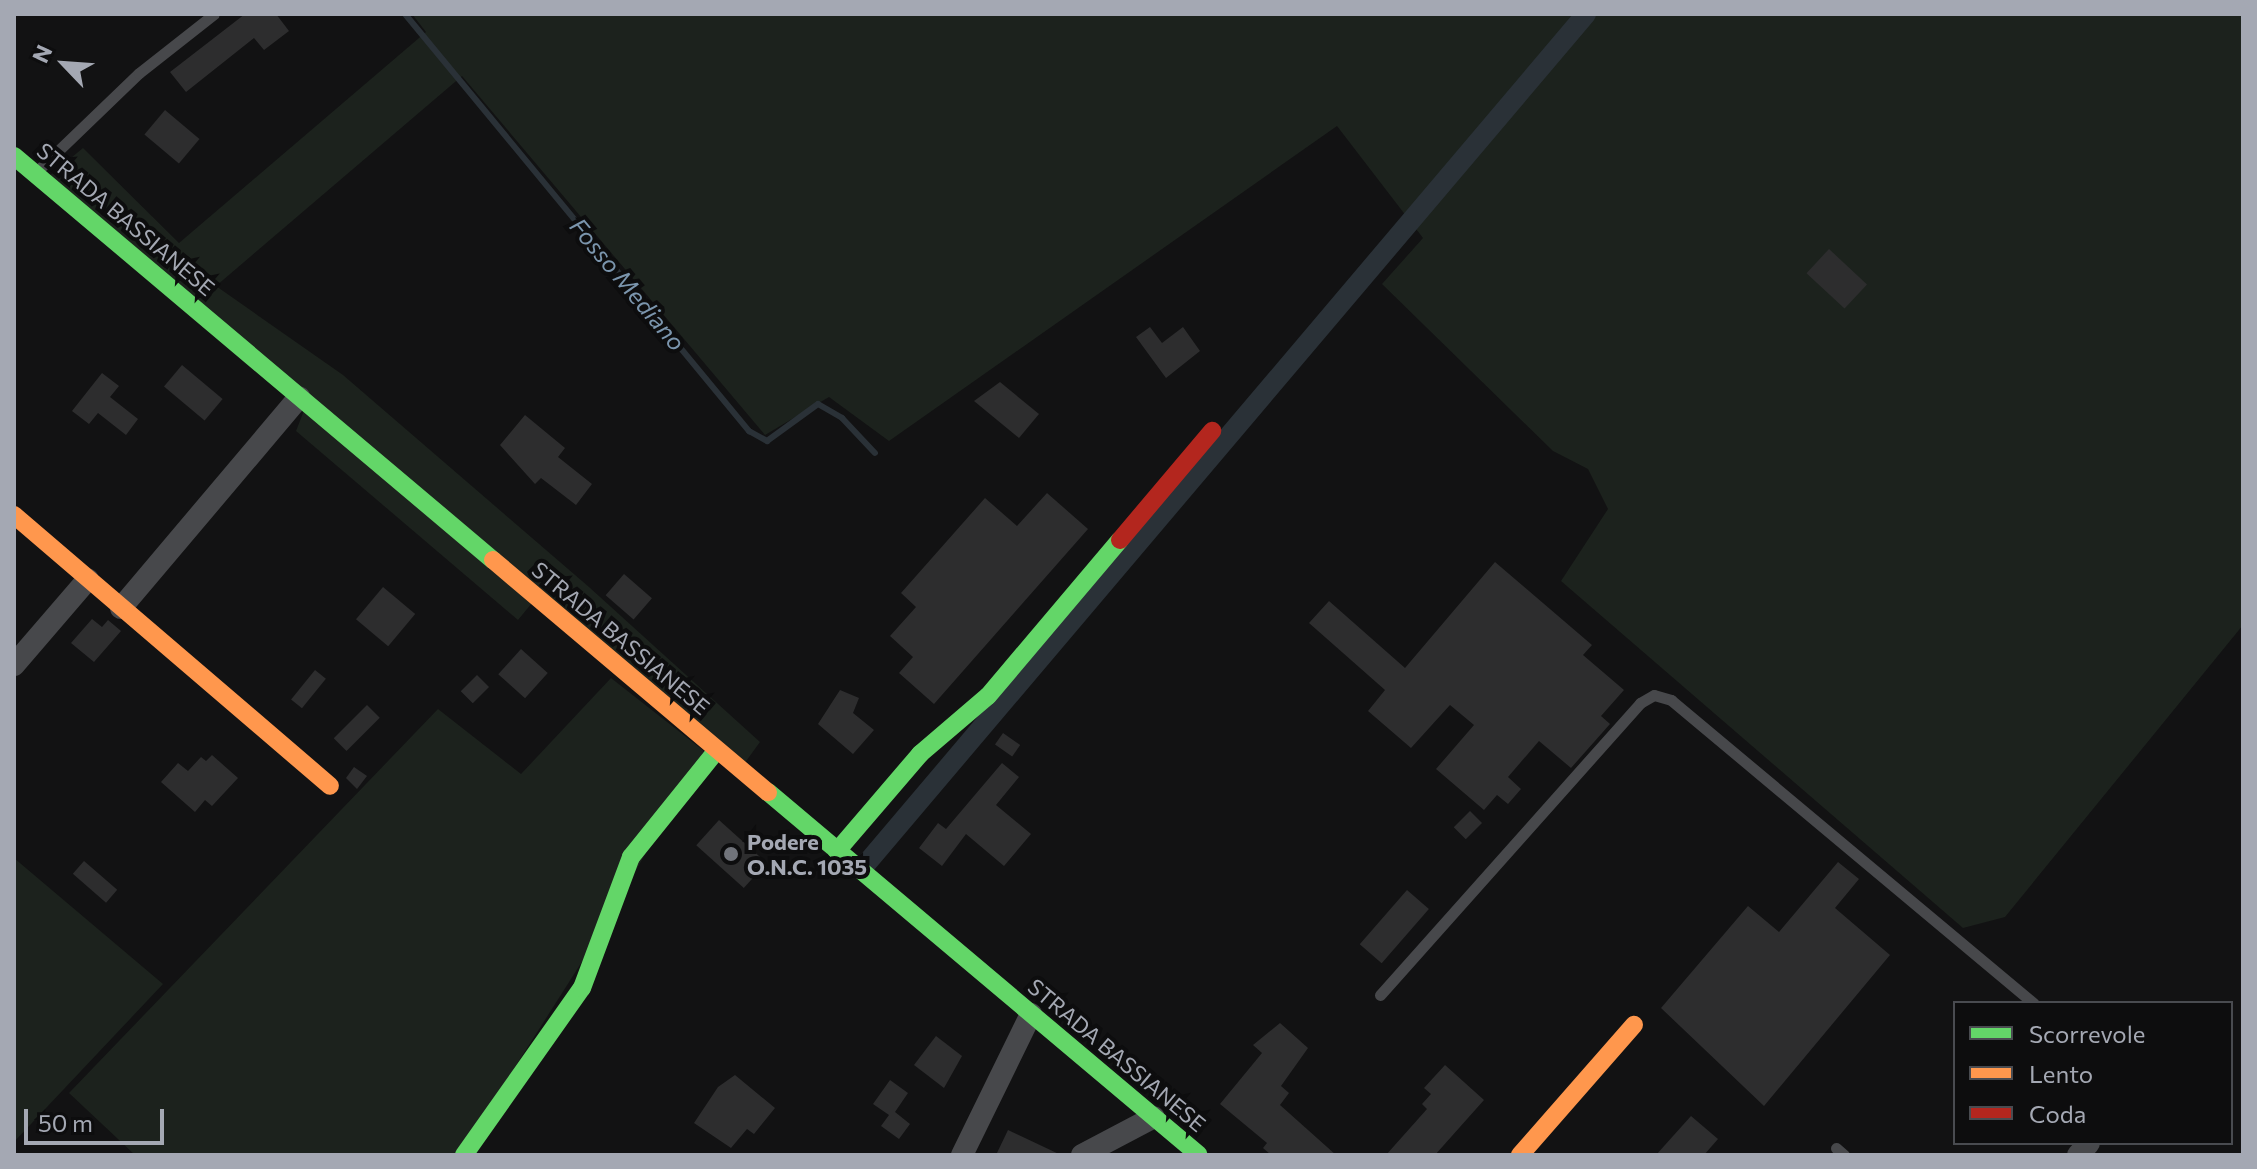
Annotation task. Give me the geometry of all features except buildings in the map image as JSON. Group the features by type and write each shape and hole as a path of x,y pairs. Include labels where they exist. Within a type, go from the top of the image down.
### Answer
{"street":[{"name":"STRADA BASSIANESE","path":"14,156 1199,1155"},
{"path":"121,608 299,397"},
{"path":"837,851 925,748 988,696 1212,431"},
{"path":"14,515 330,786"},
{"path":"14,665 88,579"},
{"path":"464,1155 582,988 631,857 717,750"},
{"path":"962,1155 1031,1014"},
{"path":"1520,1155 1634,1025"},
{"path":"1082,1155 1154,1117"}],"lane":[{"path":"34,173 127,83 214,14"},
{"path":"1380,995 1640,703 1654,695 1671,700 2032,1001"}],"shaded area":[{"path":"412,14 2243,14 2243,625 2005,917 1963,928 1561,581 1608,509 1588,469 1553,451 1382,284 1423,238 1337,126 889,441 829,397 765,435 462,76 216,286 343,375 589,587 760,742 744,764 541,592 518,620 296,431 310,395 48,177 83,148 179,243 426,32"},
{"path":"611,678 704,751 599,935 459,1155 135,1155 69,1093 438,709 521,774"},
{"path":"14,858 163,984 14,1142"}],"waterway":[{"name":"Fosso Mediano","path":"405,14 749,431 767,441 818,404 842,418 875,453"},
{"path":"866,864 1586,14"}],"traffic: fast":[{"path":"14,156 493,560"},
{"path":"837,851 920,754 988,696 1120,540"},
{"path":"464,1155 582,988 631,857 717,750"},
{"path":"768,792 1199,1155"}],"traffic: slow":[{"path":"14,515 330,786"},
{"path":"493,560 768,792"},
{"path":"1520,1155 1634,1025"}],"traffic: jam":[{"path":"1120,540 1212,431"}],"place":[{"name":"Podere O.N.C. 1035","path":"731,854"}]}
